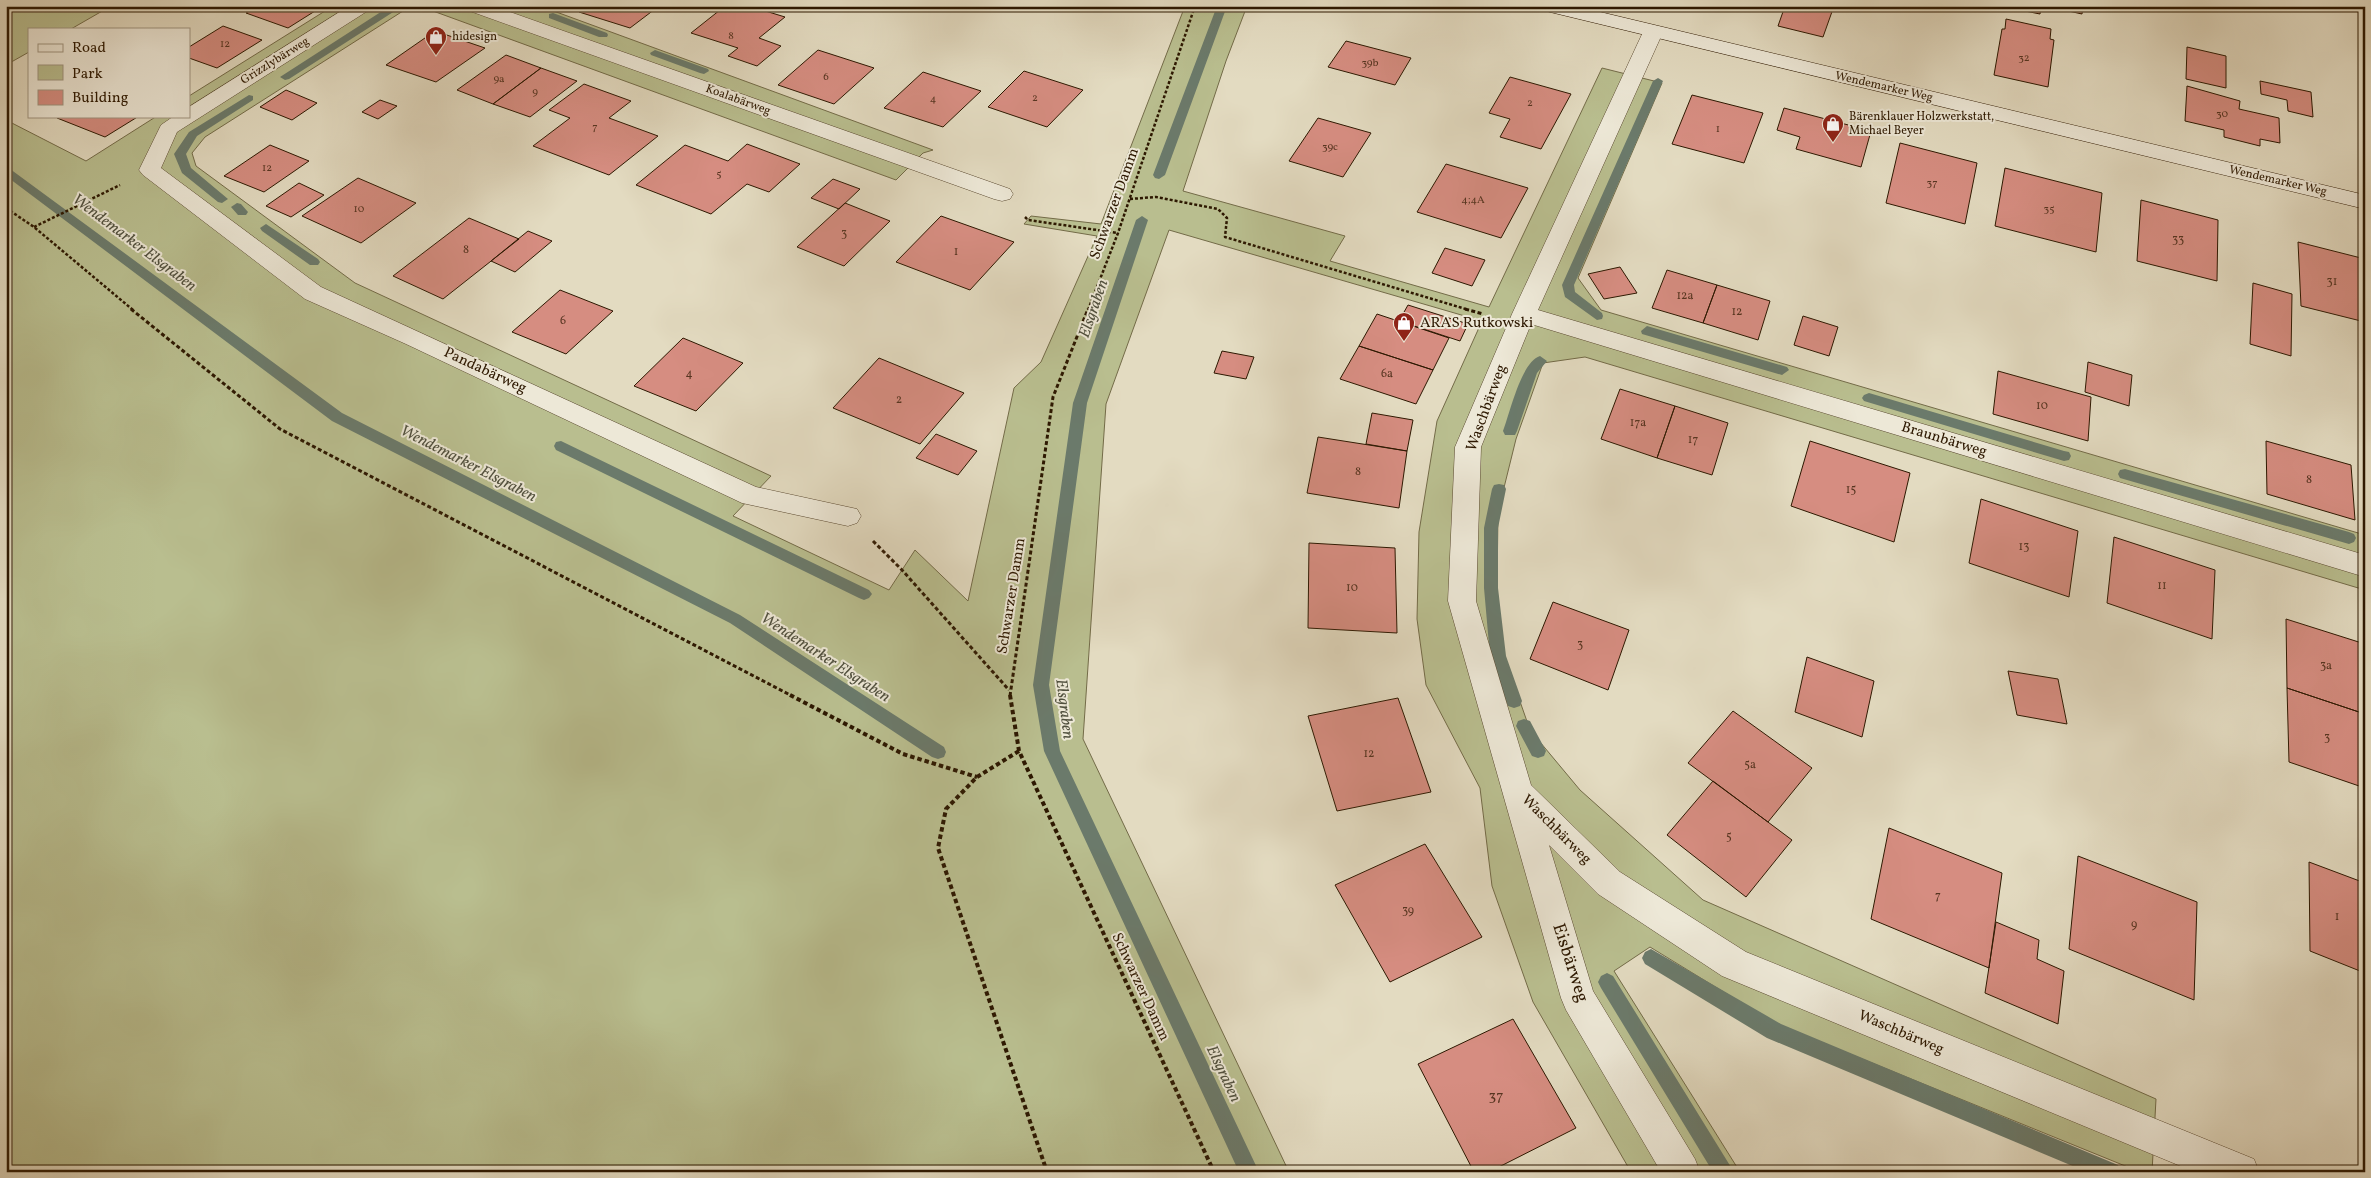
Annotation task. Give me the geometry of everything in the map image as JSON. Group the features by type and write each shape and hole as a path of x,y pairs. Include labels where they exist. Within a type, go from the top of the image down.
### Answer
{"street":[{"name":"Grizzlybärweg","path":"190,115 362,6"},
{"name":"Koalabärweg","path":"474,6 1002,194"},
{"name":"Wendemarker Weg","path":"1550,6 2365,202"},
{"name":"Waschbärweg","path":"1653,32 1521,319 1468,447 1462,601 1518,793 1609,883 1734,964 2241,1172"},
{"name":"Grizzlybärweg","path":"150,170 168,129 186,118"},
{"name":"Pandabärweg","path":"150,170 313,293 414,338 751,496 848,516"},
{"name":"Braunbärweg","path":"1521,319 2365,566"},
{"name":"Eisbärweg","path":"1518,793 1578,998 1682,1172"}],"path":[{"name":"Schwarzer Damm","path":"1195,6 1118,233 1053,397 1009,690 1019,751 1214,1172"},
{"path":"34,227 150,170"},
{"path":"1002,194 1028,220 1118,233"},
{"path":"1130,199 1156,197 1218,209 1227,218 1225,237 1521,319"},
{"path":"6,208 34,227 166,338 280,429 903,754 977,777"},
{"path":"848,516 902,570 1009,690"},
{"path":"1019,751 977,777 946,809 938,848 1046,1172"}],"green space":[{"path":"6,6 111,6 73,28 28,28 28,53 6,65"},
{"path":"333,6 540,6 933,150 923,153 896,180 422,7 403,11 205,137 192,153 196,166 355,283 771,476 733,516 889,590 915,550 968,601 1014,388 1041,362 1097,236 1024,224 1031,216 1101,224 1185,6 1247,6 1226,61 1183,191 1345,236 1330,261 1489,307 1602,68 1662,83 1578,278 1601,310 2365,535 2365,590 1585,357 1543,363 1516,439 1498,512 1497,589 1503,653 1530,730 1580,790 1703,900 2156,1099 2152,1172 2140,1172 1776,1024 1650,947 1614,971 1740,1172 1631,1172 1533,1002 1492,886 1480,788 1426,685 1417,619 1419,532 1437,421 1482,321 1169,230 1106,404 1083,739 1289,1172 6,1172 6,120 86,161 154,118 190,118 190,95"}],"building":[{"path":"242,6 323,6 288,28 246,13 251,10"},
{"path":"587,6 659,6 630,28 579,12"},
{"path":"725,6 749,6 785,17 759,38 781,46 757,66 728,56 738,48 691,33"},
{"path":"1785,6 1834,6 1823,37 1778,26"},
{"path":"2016,6 2041,6 2040,14 2015,9"},
{"path":"2046,6 2083,6 2082,14"},
{"path":"2006,19 2051,29 2050,39 2054,40 2048,87 1994,75 2002,29 2005,29"},
{"path":"223,26 262,40 217,68 190,58 190,46"},
{"name":"hidesign","path":"435,31 485,48 436,82 386,65"},
{"path":"1346,41 1411,58 1395,85 1328,67"},
{"path":"2187,47 2226,56 2226,88 2186,79"},
{"path":"818,50 874,68 834,104 778,85"},
{"path":"506,55 541,68 493,104 457,90"},
{"path":"541,68 577,81 530,117 493,104"},
{"path":"1024,71 1083,90 1047,127 988,107"},
{"path":"923,72 981,91 943,127 884,108"},
{"path":"1510,77 1571,94 1541,149 1500,137 1510,119 1489,113"},
{"path":"2260,81 2311,92 2313,117 2288,111 2287,100 2261,94"},
{"path":"584,84 631,101 609,118 658,136 609,175 533,146 570,118 549,110"},
{"path":"2187,86 2240,101 2239,109 2279,118 2280,143 2260,139 2260,146 2224,137 2224,130 2185,121"},
{"path":"286,90 317,103 292,120 260,107"},
{"path":"1692,95 1763,113 1744,163 1672,144"},
{"path":"380,100 397,106 378,119 362,112"},
{"name":"Bärenklauer Holzwerkstatt, Michael Beyer","path":"1784,108 1871,131 1861,167 1796,149 1800,137 1777,130"},
{"path":"57,118 136,118 105,137"},
{"path":"1318,118 1371,133 1343,177 1289,161"},
{"path":"1900,143 1977,163 1965,224 1886,203"},
{"path":"747,144 800,164 769,192 747,184 711,214 636,185 685,145 728,161"},
{"path":"270,145 309,161 264,192 224,176"},
{"path":"1446,164 1528,188 1501,238 1417,212"},
{"path":"2005,168 2102,193 2096,252 1995,226"},
{"path":"358,178 416,203 361,243 302,216"},
{"path":"833,179 860,189 839,209 811,198"},
{"path":"299,183 324,195 291,217 266,206"},
{"path":"2141,200 2218,220 2217,281 2137,261"},
{"path":"845,203 890,221 844,266 797,247"},
{"path":"941,216 1014,242 970,290 896,262"},
{"path":"469,218 519,239 443,299 393,276"},
{"path":"528,231 552,241 515,272 491,261"},
{"path":"2298,242 2365,259 2365,322 2301,306"},
{"path":"1445,248 1485,260 1472,286 1432,273"},
{"path":"1620,267 1637,293 1604,299 1588,274"},
{"path":"1667,270 1717,285 1703,323 1652,308"},
{"path":"2253,283 2292,294 2291,356 2250,344"},
{"path":"1717,285 1770,301 1758,340 1703,323"},
{"path":"560,290 613,311 566,354 512,332"},
{"path":"1408,305 1468,324 1460,341 1399,321"},
{"path":"1377,314 1449,338 1433,370 1359,346"},
{"path":"1803,316 1838,327 1829,356 1794,345"},
{"path":"683,338 743,363 696,411 634,386"},
{"path":"1359,346 1433,370 1416,404 1340,379"},
{"path":"1222,351 1254,357 1246,379 1214,373"},
{"path":"879,358 964,393 920,444 833,408"},
{"path":"2088,362 2132,375 2129,406 2085,392"},
{"path":"1998,371 2091,397 2088,441 1993,414"},
{"path":"1620,389 1675,406 1657,458 1601,439"},
{"path":"1675,406 1728,423 1712,475 1657,458"},
{"path":"1372,413 1413,420 1407,451 1366,444"},
{"path":"936,434 977,451 958,475 916,458"},
{"path":"1318,437 1407,451 1399,508 1307,493"},
{"path":"1810,441 1910,473 1894,542 1791,506"},
{"path":"2266,441 2351,465 2355,520 2267,494"},
{"path":"1981,499 2078,531 2069,597 1969,563"},
{"path":"2114,537 2215,570 2212,639 2107,603"},
{"path":"1309,543 1395,548 1397,633 1308,628"},
{"path":"1553,602 1629,630 1608,690 1530,659"},
{"path":"2286,619 2365,644 2365,714 2287,688"},
{"path":"1807,657 1874,681 1862,737 1795,712"},
{"path":"2008,671 2058,679 2067,724 2017,715"},
{"path":"2287,688 2365,714 2365,788 2289,762"},
{"path":"1398,698 1431,792 1337,811 1308,716"},
{"path":"1733,711 1812,768 1768,822 1688,763"},
{"path":"1713,781 1792,840 1746,897 1667,835"},
{"path":"1889,828 2002,873 1989,968 1871,919"},
{"path":"1425,844 1482,937 1390,982 1335,885"},
{"path":"2078,856 2197,902 2194,1000 2069,949"},
{"path":"2309,862 2365,883 2365,973 2310,951"},
{"path":"1996,922 2039,940 2037,959 2064,971 2058,1024 1985,993"},
{"path":"1513,1019 1576,1128 1489,1172 1474,1172 1418,1064"}],"waterway":[{"name":"Elsgraben","path":"1159,175 1222,6"},
{"path":"285,77 396,7"},
{"path":"553,16 603,35"},
{"path":"655,53 704,71"},
{"path":"1597,316 1569,294 1568,285 1658,81"},
{"path":"222,199 186,170 180,154 193,134 249,98"},
{"name":"Wendemarker Elsgraben","path":"6,170 337,417 735,619 938,752"},
{"path":"237,207 242,212"},
{"name":"Elsgraben","path":"1142,220 1080,403 1041,685 1052,751 1249,1172"},
{"path":"266,228 314,262"},
{"path":"1647,331 1782,370"},
{"path":"1510,431 1531,371 1540,361"},
{"path":"1869,398 2064,456"},
{"path":"561,446 864,594"},
{"path":"2125,474 2349,538"},
{"path":"1499,489 1491,528 1491,588 1498,656 1514,701"},
{"path":"1524,726 1538,751"},
{"path":"1651,958 1774,1031 2111,1172"},
{"path":"1607,982 1724,1172"}],"place":[{"name":"hidesign","path":"436,56"},
{"name":"Bärenklauer Holzwerkstatt, Michael Beyer","path":"1833,143"},
{"name":"ARAS Rutkowski","path":"1404,342"}]}
